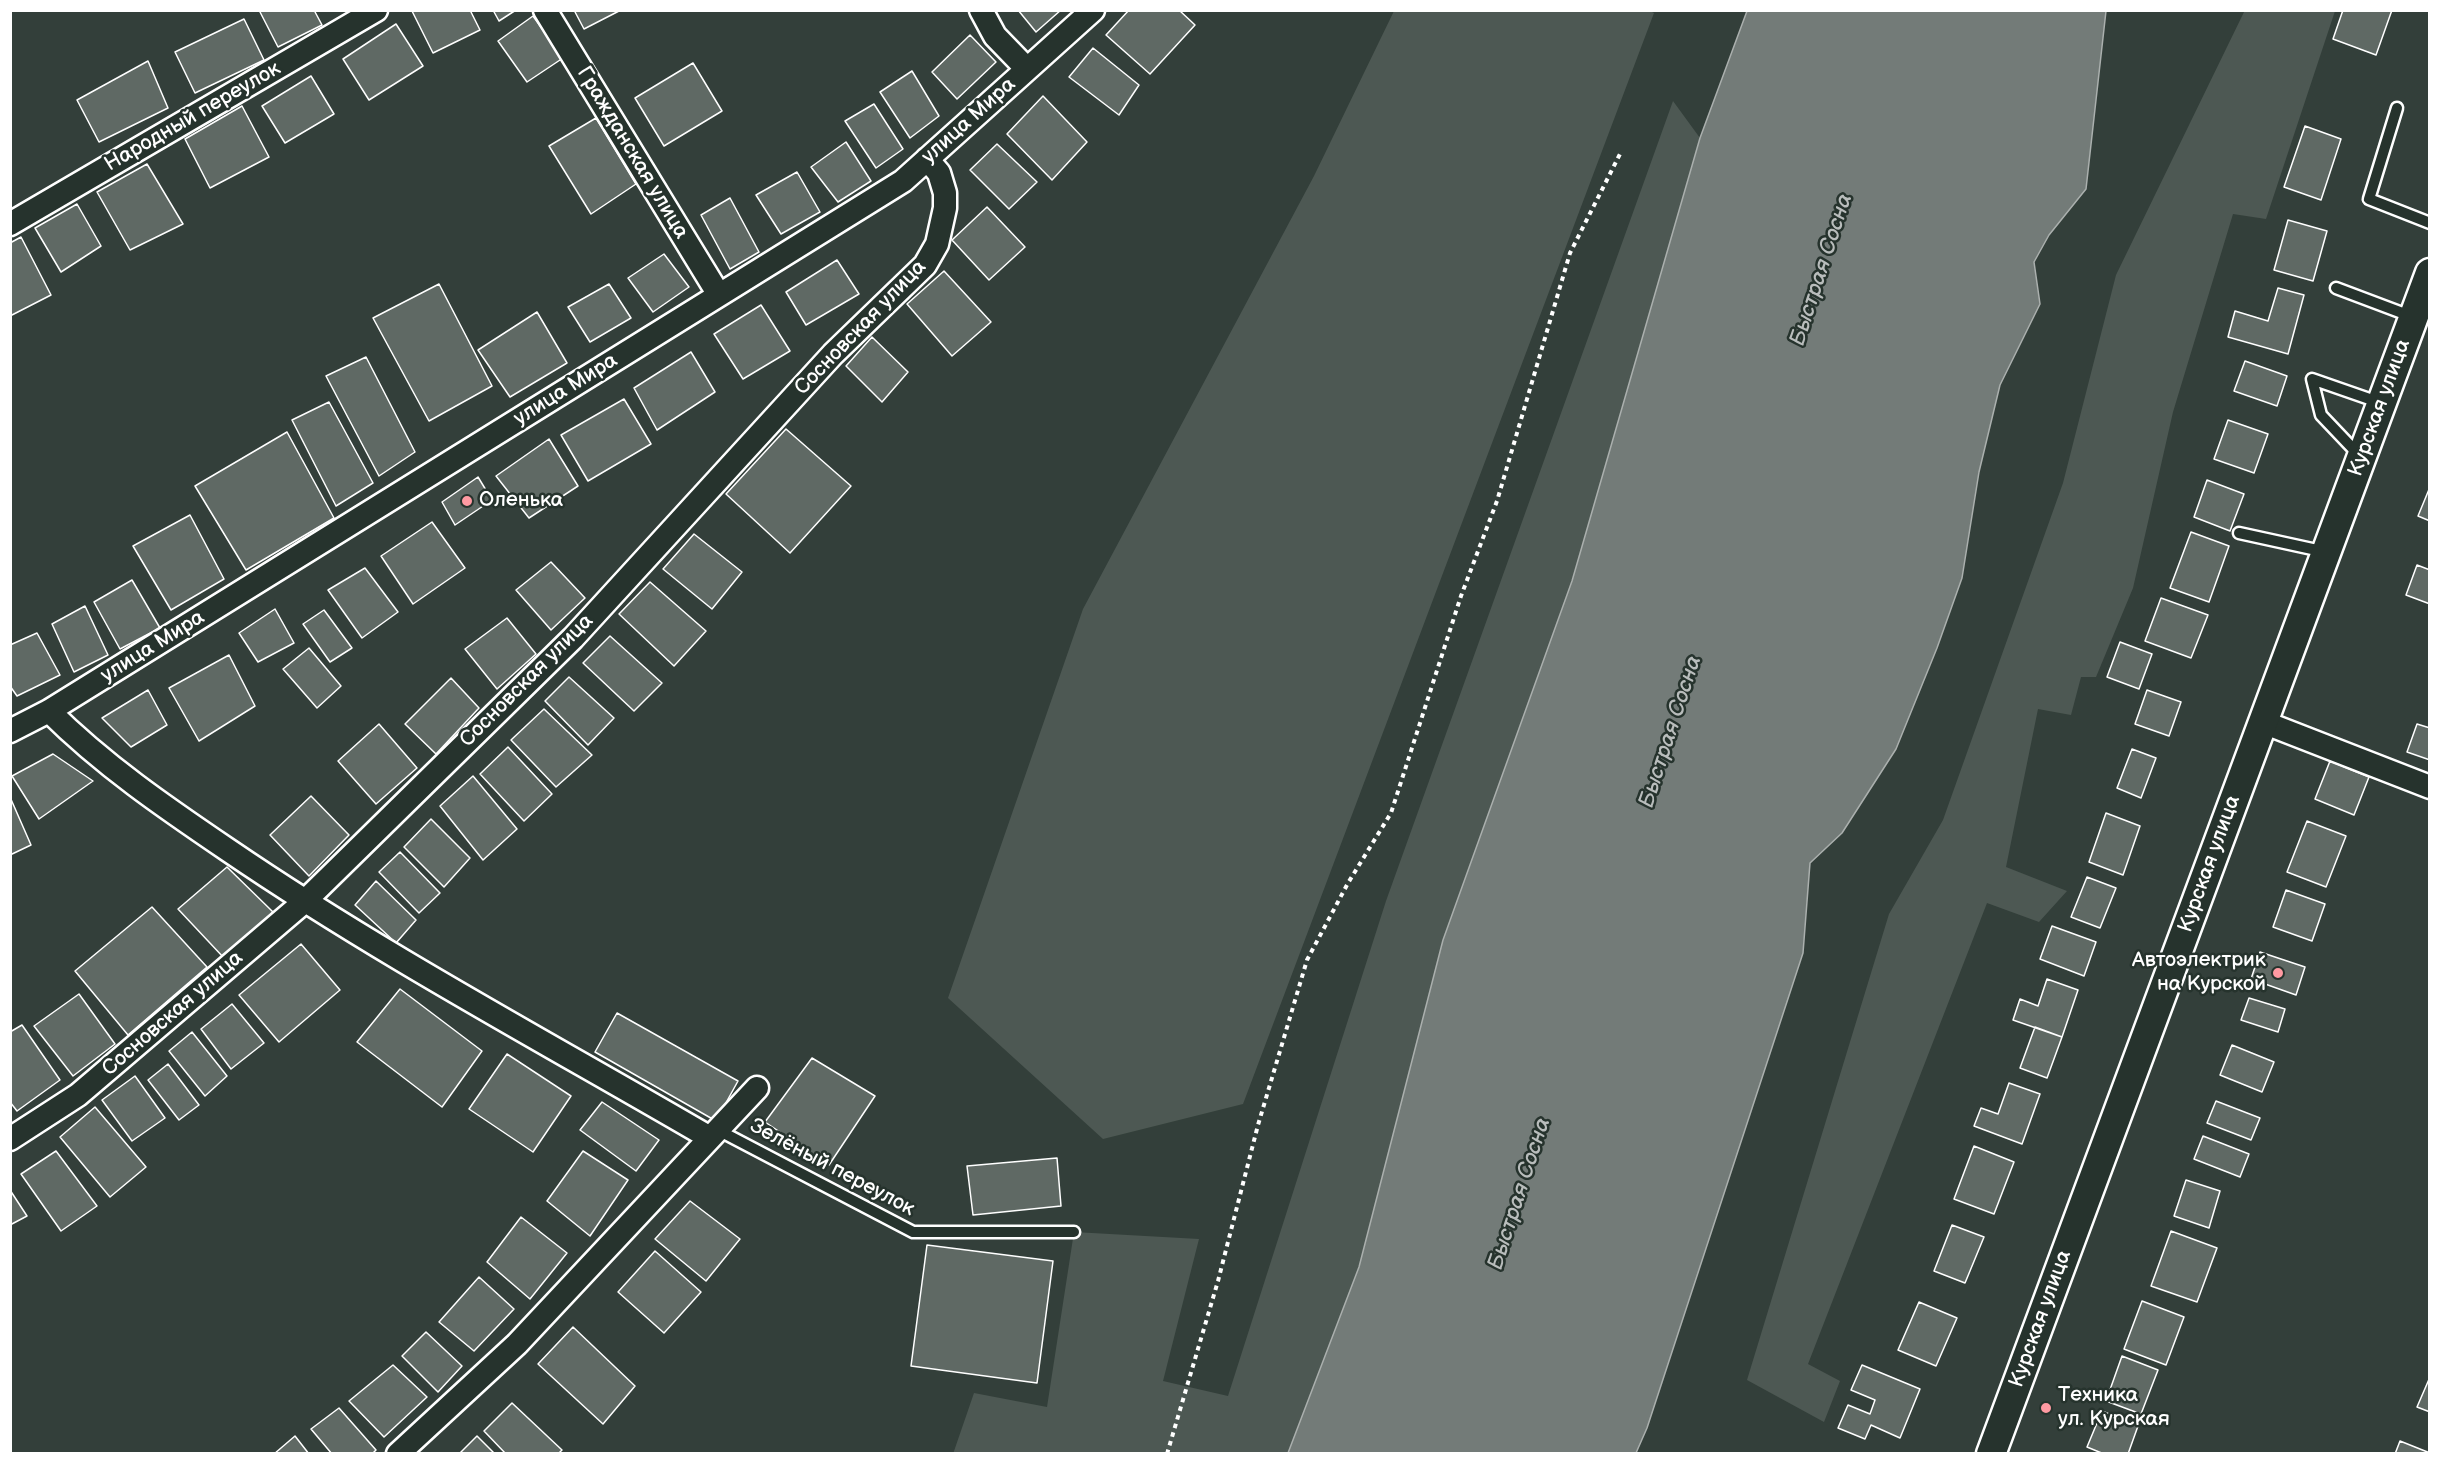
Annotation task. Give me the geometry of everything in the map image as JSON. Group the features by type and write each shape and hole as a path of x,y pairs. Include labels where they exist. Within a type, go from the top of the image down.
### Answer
{"street":[{"name":"Народный переулок","path":"10,224 376,10"},
{"name":"Гражданская улица","path":"545,10 719,295"},
{"path":"981,10 995,36 1027,69"},
{"name":"улица Мира","path":"10,731 49,711 903,181 1093,10"},
{"name":"Сосновская улица","path":"10,1139 78,1095 304,902 573,638 832,354 925,265 937,244 945,208 945,193 939,173 927,159"},
{"name":"Курская улица","path":"1991,1454 2430,273"},
{"path":"49,711 73,735 165,807 304,902 714,1134"},
{"path":"2263,722 2430,787"},
{"path":"398,1454 517,1344 757,1088"}],"lane":[{"path":"2397,108 2369,199 2430,223"},
{"path":"2336,288 2413,317"},
{"path":"2361,458 2321,415 2312,380 2381,404"},
{"path":"2239,533 2326,552"},
{"name":"Зелёный переулок","path":"714,1134 912,1232 1074,1232"}],"path":[{"path":"1167,1454 1218,1281 1258,1125 1308,960 1348,883 1391,813 1461,596 1497,501 1570,253 1620,154"}],"shaded area":[{"path":"2245,10 2335,11 2266,219 2233,214 2173,412 2133,588 2096,677 2081,677 2071,715 2038,709 2006,867 2067,891 2039,922 1987,903 1808,1364 1840,1381 1824,1422 1747,1380 1889,914 1943,820 2063,483 2116,275"},
{"path":"1394,11 1650,11 1654,13 1243,1104 1103,1139 948,998 1083,609 1314,176"},
{"path":"1673,101 1700,138 1572,581 1443,940 1359,1267 1288,1453 953,1454 974,1393 1047,1407 1074,1232 1199,1239 1163,1381 1228,1396 1386,901"}],"water":[{"name":"Быстрая Сосна","path":"1747,11 2106,11 2086,189 2049,235 2034,262 2040,304 2000,385 1979,472 1962,578 1937,648 1896,749 1842,833 1810,863 1803,953 1647,1428 1636,1453 1288,1453 1359,1267 1443,940 1572,581 1700,138"}],"building":[{"path":"259,10 314,10 322,25 278,47"},
{"path":"470,10 480,30 433,53 412,11"},
{"path":"493,10 516,10 499,21"},
{"path":"574,10 618,10 619,11 584,29"},
{"path":"1018,10 1061,10 1036,32"},
{"path":"1129,10 1179,10 1195,25 1150,74 1106,35"},
{"path":"2343,10 2392,10 2376,55 2333,39"},
{"path":"533,16 563,58 527,82 498,41"},
{"path":"244,19 264,60 195,93 175,52"},
{"path":"396,24 423,66 369,100 343,59"},
{"path":"970,35 996,62 957,99 932,72"},
{"path":"1093,48 1139,85 1119,115 1069,77"},
{"path":"148,61 168,108 99,142 77,100"},
{"path":"693,63 722,111 664,146 635,98"},
{"path":"912,71 939,116 910,138 880,92"},
{"path":"311,76 334,114 285,143 262,106"},
{"path":"1043,96 1087,142 1052,180 1007,134"},
{"path":"874,104 903,149 876,168 845,121"},
{"path":"242,106 269,157 210,188 185,139"},
{"path":"596,118 636,184 591,214 549,146"},
{"path":"2305,126 2341,139 2321,200 2284,187"},
{"path":"846,142 871,181 838,202 811,167"},
{"path":"997,144 1037,182 1009,209 970,170"},
{"path":"147,164 183,224 130,250 97,192"},
{"path":"797,172 820,212 781,234 756,195"},
{"path":"730,198 759,252 730,269 701,215"},
{"path":"77,204 101,246 61,272 35,228"},
{"path":"987,207 1025,247 989,280 952,240"},
{"path":"2288,220 2327,231 2313,281 2274,270"},
{"path":"21,237 51,295 10,316 10,243"},
{"path":"664,254 689,287 653,312 628,278"},
{"path":"837,260 859,294 806,325 786,292"},
{"path":"944,271 991,322 952,356 907,304"},
{"path":"439,284 492,386 429,421 373,318"},
{"path":"609,284 631,318 590,342 568,307"},
{"path":"2278,288 2304,295 2288,354 2228,337 2235,311 2268,321"},
{"path":"761,305 790,351 743,379 714,334"},
{"path":"537,312 567,363 510,397 478,350"},
{"path":"872,337 908,372 882,402 846,366"},
{"path":"691,352 715,392 657,430 634,388"},
{"path":"366,357 415,452 379,476 326,376"},
{"path":"2245,361 2287,376 2277,406 2234,391"},
{"path":"624,399 651,444 588,481 561,435"},
{"path":"329,402 373,483 336,506 292,420"},
{"path":"2228,420 2268,434 2254,473 2214,459"},
{"path":"786,429 851,486 790,553 726,494"},
{"path":"287,432 334,518 246,570 195,486"},
{"path":"549,439 578,486 529,518 496,476"},
{"name":"Оленька","path":"478,477 492,500 455,525 442,502"},
{"path":"2207,480 2244,494 2230,531 2194,517"},
{"path":"2430,487 2430,521 2418,516"},
{"path":"190,515 224,579 171,610 133,546"},
{"path":"432,522 465,568 413,604 381,556"},
{"path":"2191,532 2229,546 2209,602 2170,588"},
{"path":"694,534 742,572 712,609 663,569"},
{"path":"551,562 585,598 551,630 516,590"},
{"path":"2417,565 2430,570 2430,604 2406,595"},
{"path":"365,568 398,612 362,638 328,590"},
{"path":"132,580 160,628 120,649 94,602"},
{"path":"650,582 706,631 674,666 619,614"},
{"path":"2161,598 2208,615 2191,658 2145,641"},
{"path":"85,606 108,655 74,672 52,624"},
{"path":"275,609 294,643 258,662 239,633"},
{"path":"324,610 352,648 330,662 303,624"},
{"path":"507,618 536,654 497,689 465,649"},
{"path":"37,633 60,675 17,696 10,686 10,645"},
{"path":"610,636 662,683 634,711 583,663"},
{"path":"2120,642 2152,654 2139,689 2107,677"},
{"path":"309,648 341,686 317,708 283,669"},
{"path":"229,655 255,706 199,741 169,688"},
{"path":"569,677 614,718 588,745 545,701"},
{"path":"451,678 479,708 436,754 405,724"},
{"path":"148,690 167,725 131,747 102,718"},
{"path":"2147,690 2181,702 2169,736 2135,724"},
{"path":"544,709 592,755 556,787 511,740"},
{"path":"379,724 417,768 376,804 338,761"},
{"path":"2417,724 2430,728 2430,760 2407,752"},
{"path":"508,747 552,794 524,821 480,774"},
{"path":"2132,749 2156,758 2141,798 2117,788"},
{"path":"53,754 93,781 39,819 12,776"},
{"path":"2330,761 2369,777 2354,815 2315,799"},
{"path":"473,776 517,829 483,860 440,806"},
{"path":"311,796 349,835 309,876 270,835"},
{"path":"10,797 31,845 10,855"},
{"path":"2106,813 2140,826 2123,875 2089,862"},
{"path":"431,819 470,858 444,887 404,847"},
{"path":"2307,821 2346,836 2326,887 2287,872"},
{"path":"400,852 440,893 419,913 379,872"},
{"path":"227,867 273,912 224,958 178,909"},
{"path":"2087,877 2116,888 2100,928 2071,917"},
{"path":"376,881 416,920 396,943 355,905"},
{"path":"2286,890 2325,904 2312,941 2273,927"},
{"path":"152,907 207,967 128,1035 75,971"},
{"path":"2052,926 2096,942 2084,976 2040,959"},
{"path":"301,944 340,990 279,1042 239,995"},
{"name":"Автоэлектрик на Курской","path":"2260,952 2305,967 2296,995 2251,979"},
{"path":"2047,979 2078,990 2062,1037 2013,1020 2020,999 2038,1006"},
{"path":"400,989 482,1051 442,1107 357,1042"},
{"path":"79,994 115,1044 73,1076 34,1026"},
{"path":"2249,998 2285,1009 2278,1032 2241,1020"},
{"path":"232,1004 264,1043 231,1069 201,1029"},
{"path":"617,1013 738,1081 716,1121 595,1052"},
{"path":"22,1025 60,1080 17,1111 10,1102 10,1032"},
{"path":"2035,1027 2062,1037 2047,1078 2020,1068"},
{"path":"192,1032 227,1076 205,1096 169,1051"},
{"path":"2232,1045 2274,1062 2262,1092 2220,1075"},
{"path":"507,1054 571,1096 533,1152 469,1109"},
{"path":"812,1058 875,1096 829,1165 765,1122"},
{"path":"168,1064 199,1105 179,1120 148,1080"},
{"path":"135,1076 165,1118 132,1141 102,1100"},
{"path":"2009,1083 2040,1094 2022,1144 1974,1126 1981,1108 1998,1114"},
{"path":"2216,1101 2260,1118 2251,1140 2207,1123"},
{"path":"602,1102 659,1140 636,1171 580,1130"},
{"path":"95,1107 146,1167 110,1197 60,1137"},
{"path":"2203,1136 2249,1154 2240,1177 2194,1159"},
{"path":"1974,1146 2014,1162 1994,1214 1954,1199"},
{"path":"56,1151 97,1206 61,1231 21,1174"},
{"path":"583,1151 628,1180 590,1236 547,1201"},
{"path":"1057,1158 1061,1206 973,1215 967,1166"},
{"path":"2186,1180 2220,1191 2209,1228 2174,1216"},
{"path":"10,1190 27,1216 10,1225"},
{"path":"690,1201 740,1239 706,1281 655,1239"},
{"path":"521,1217 567,1253 530,1299 487,1262"},
{"path":"1952,1225 1984,1237 1965,1283 1934,1271"},
{"path":"2171,1231 2217,1248 2197,1302 2151,1286"},
{"path":"927,1245 1053,1261 1037,1383 911,1366"},
{"path":"655,1251 701,1292 664,1333 618,1292"},
{"path":"479,1277 514,1309 474,1351 439,1322"},
{"path":"2142,1301 2184,1317 2166,1365 2124,1349"},
{"path":"1919,1302 1957,1318 1936,1366 1898,1350"},
{"path":"573,1327 635,1386 603,1424 538,1364"},
{"path":"426,1332 462,1366 438,1392 402,1356"},
{"path":"2122,1356 2158,1370 2141,1414 2106,1401"},
{"path":"393,1365 427,1397 384,1437 349,1401"},
{"path":"1862,1365 1920,1389 1900,1438 1871,1425 1865,1439 1838,1428 1848,1405 1870,1414 1875,1400 1851,1390"},
{"path":"2430,1377 2430,1412 2417,1407"},
{"path":"512,1403 562,1450 558,1454 506,1454 484,1431"},
{"path":"339,1408 376,1450 372,1454 332,1454 311,1429"},
{"path":"2102,1411 2138,1426 2128,1454 2104,1454 2087,1447"},
{"path":"295,1436 309,1454 274,1454"},
{"path":"477,1436 495,1454 459,1454"},
{"path":"2400,1441 2430,1453 2430,1454 2395,1454"}],"place":[{"name":"Оленька","path":"467,501"},
{"name":"Автоэлектрик на Курской","path":"2278,973"},
{"name":"Техника ул. Курская","path":"2046,1408"}]}
